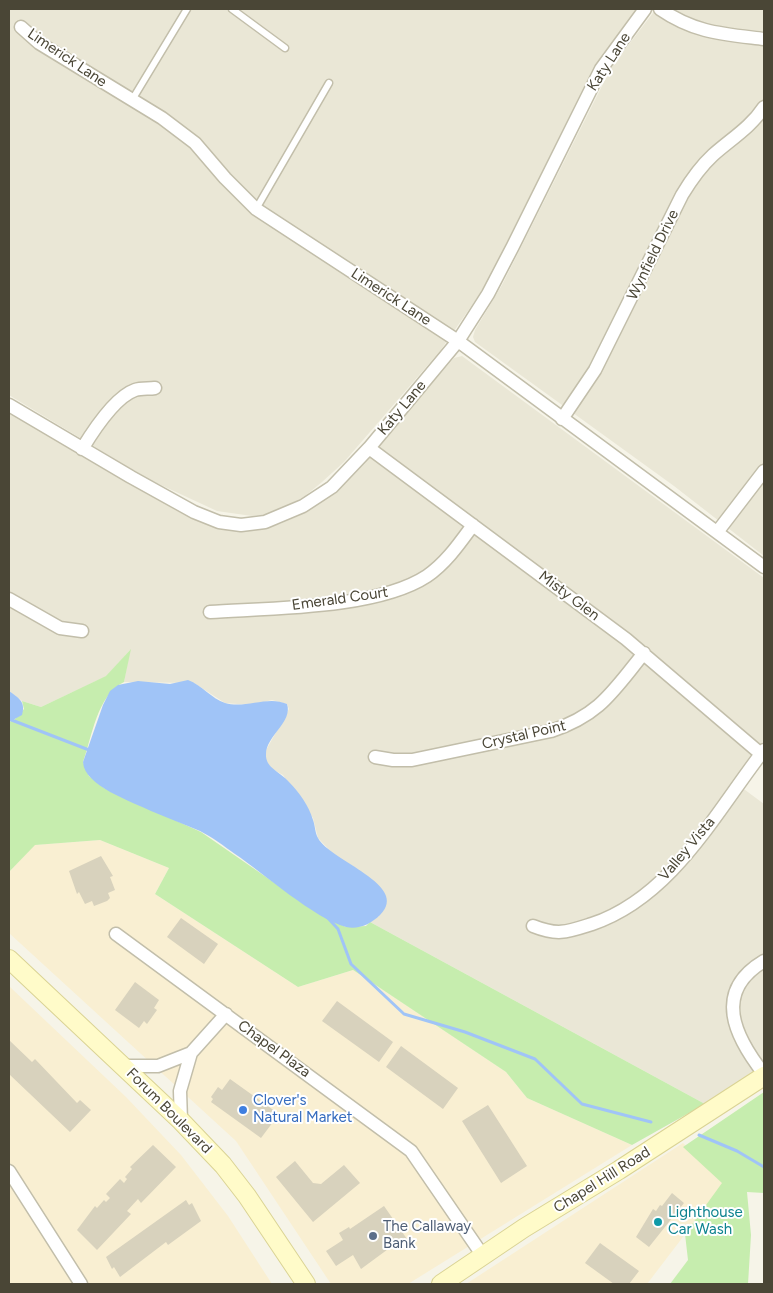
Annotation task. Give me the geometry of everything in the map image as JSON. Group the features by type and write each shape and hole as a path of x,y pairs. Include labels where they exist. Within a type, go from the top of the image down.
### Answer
{"street":[{"name":"Katy Lane","path":"9,405 82,449 194,512 219,522 241,524 265,522 303,506 332,487 369,448 458,341 488,294 601,69 645,9"},
{"path":"660,9 677,21 704,31 764,39"},
{"name":"Limerick Lane","path":"21,27 39,43 162,118 196,143 225,178 256,209 458,341 562,419 718,531 764,567"},
{"name":"Wynfield Drive","path":"562,419 595,370 682,195 695,174 752,123 764,107"},
{"path":"82,449 100,421 113,407 134,390 155,388"},
{"name":"Misty Glen","path":"369,448 644,653 763,752"},
{"path":"718,531 764,471"},
{"name":"Emerald Court","path":"210,612 329,603 393,593 426,576 440,566 473,525"},
{"path":"9,599 60,628 82,631"},
{"name":"Crystal Point","path":"375,756 393,760 412,760 552,731 573,724 591,714 607,700 644,653"},
{"name":"Valley Vista","path":"533,926 551,933 565,933 605,920 645,895 688,853 763,752"},
{"name":"Chapel Plaza","path":"116,934 411,1151 483,1256"},
{"name":"Forum Boulevard","path":"9,958 181,1121 223,1165 247,1196 306,1284"},
{"path":"764,961 755,967 742,981 732,1008 734,1025 745,1048 764,1075"},
{"path":"123,1066 158,1066 191,1052 226,1014"},
{"path":"181,1121 180,1091 191,1052"},
{"name":"Chapel Hill Road","path":"441,1284 764,1075"},
{"path":"9,1171 81,1284"}],"lane":[{"path":"132,100 187,9"},
{"path":"232,9 285,48"},
{"path":"256,209 329,83"}],"shaded area":[{"path":"9,9 638,9 595,66 484,288 440,351 344,462 322,482 305,496 287,506 269,514 252,516 217,511 148,479 9,395"},
{"path":"656,9 764,9 764,556 674,486 475,342 473,337 475,330 502,285 613,65"},
{"path":"462,356 764,578 764,740 733,781 764,804 764,1064 705,1104 370,922 379,916 353,866 337,858 318,838 313,818 283,775 272,769 266,761 265,752 289,709 287,704 272,700 251,705 225,703 194,683 124,682 130,650 107,676 41,707 22,701 9,691 9,412 179,512 218,528 259,530 280,524 300,515 343,485 454,358"},
{"path":"100,840 169,868 155,894 298,987 353,970 506,1072 527,1098 632,1145 408,1284 331,1284 236,1141 9,933 9,872 34,845"},
{"path":"9,986 126,1097 181,1155 228,1216 272,1284 9,1284"},
{"path":"683,1143 725,1182 647,1284 466,1284"}],"green space":[{"path":"131,649 124,682 107,696 93,729 83,762 89,776 104,788 201,832 321,915 346,927 366,926 370,922 705,1104 632,1145 527,1098 506,1072 353,970 298,987 155,894 169,868 100,840 35,845 9,872 9,722 14,720 24,709 22,701 41,707 106,676"},
{"path":"764,1092 764,1193 747,1192 751,1235 748,1284 670,1284 688,1260 685,1234 722,1183 683,1147"}],"water":[{"path":"188,680 225,703 241,704 272,701 287,704 288,711 286,717 267,747 266,759 274,770 296,790 303,800 314,822 317,836 325,847 365,874 385,894 387,904 380,915 368,924 355,928 333,922 289,895 247,862 209,836 122,798 100,786 85,771 83,762 103,705 110,691 118,685 138,681 170,684"},
{"path":"9,691 19,698 23,711 22,715 9,722"}],"building":[{"path":"101,856 113,876 110,877 115,890 108,893 110,898 107,901 94,906 92,901 85,904 79,892 77,894 69,871"},
{"path":"181,918 218,944 204,964 167,937"},
{"path":"135,982 159,1000 154,1008 157,1010 147,1024 144,1021 139,1028 115,1010"},
{"path":"337,1001 393,1042 379,1062 322,1021"},
{"path":"9,1040 32,1062 35,1059 77,1103 80,1100 91,1110 70,1132 9,1074"},
{"path":"401,1046 458,1088 443,1109 386,1067"},
{"path":"230,1079 279,1114 261,1138 211,1102 213,1099 211,1097 218,1087 222,1090"},
{"path":"488,1105 527,1166 501,1183 462,1121"},
{"path":"153,1145 176,1167 141,1203 138,1199 127,1211 131,1214 97,1250 77,1230 95,1206 97,1208 104,1200 106,1202 110,1198 106,1194 120,1179 124,1183 127,1179 125,1177 132,1169 130,1167"},
{"path":"295,1161 313,1183 321,1184 344,1165 360,1183 313,1222 276,1177"},
{"name":"Lighthouse Car Wash","path":"672,1193 684,1203 649,1247 636,1237 653,1209 656,1211 660,1205 662,1206"},
{"path":"186,1200 189,1205 192,1203 201,1221 168,1245 166,1242 120,1277 114,1267 112,1269 106,1257"},
{"name":"The Callaway Bank","path":"384,1206 407,1239 396,1246 395,1244 361,1269 353,1255 336,1266 326,1251 343,1240 339,1233 349,1227 350,1229"},
{"path":"600,1243 639,1271 629,1284 614,1284 585,1263"}],"waterway":[{"path":"9,719 89,750"},
{"path":"327,917 338,929 351,964 404,1014 465,1032 535,1059 582,1104 651,1122"},
{"path":"699,1135 737,1151 764,1167"}],"place":[{"name":"Clover's Natural Market","path":"243,1110"},
{"name":"Lighthouse Car Wash","path":"658,1222"},
{"name":"The Callaway Bank","path":"373,1236"}]}
